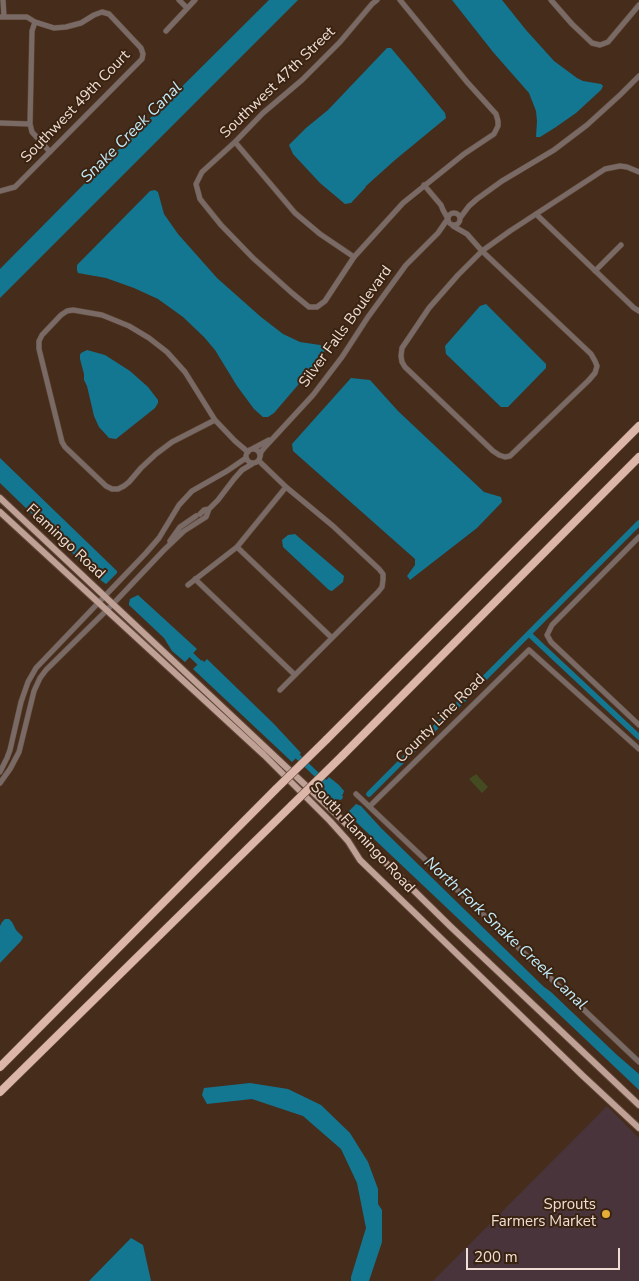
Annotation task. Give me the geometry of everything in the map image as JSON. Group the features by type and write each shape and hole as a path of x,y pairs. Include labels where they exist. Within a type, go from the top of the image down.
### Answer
{"highway":[{"path":"0,1067 639,426"},
{"path":"0,1092 342,756 639,456"}],"main road":[{"name":"Flamingo Road","path":"0,498 113,604"},
{"name":"Flamingo Road","path":"0,512 106,611"},
{"name":"South Flamingo Road","path":"113,604 318,797 450,926 639,1105"},
{"name":"South Flamingo Road","path":"106,611 264,754 330,821 360,860 639,1128"}],"street":[{"path":"3,0 2,17 28,17 35,22 32,31 30,124 32,132 50,152"},
{"path":"179,0 187,8"},
{"path":"166,30 196,0"},
{"name":"Southwest 47th Street","path":"354,257 325,301 317,307 309,307 253,258 221,225 200,199 196,184 202,172 264,113 309,74 377,0"},
{"path":"235,142 295,213 320,234 354,257 403,203 464,154 494,134 498,126 496,114 467,82 400,0"},
{"path":"551,0 592,43 600,45 608,42 639,5"},
{"name":"Southwest 49th Court","path":"0,191 15,187 142,59 141,48 109,14 102,12 81,23 66,27 54,28 35,22"},
{"path":"447,218 469,206 502,181 554,150 587,125 639,76"},
{"path":"0,124 30,124"},
{"path":"441,205 459,215 467,234 482,251 591,354 595,361 595,372 589,380 515,452 505,457 493,451 405,368 401,356 402,348 429,308 482,251 605,169 620,166 639,172"},
{"path":"424,185 441,205 448,223 467,234"},
{"path":"452,225 457,224 469,206"},
{"path":"536,214 639,311"},
{"name":"Silver Falls Boulevard","path":"260,459 262,452 273,437 313,395 342,357 406,265 438,232 447,218"},
{"name":"Silver Falls Boulevard","path":"438,232 452,225"},
{"path":"595,271 621,245"},
{"path":"215,420 172,442 146,463 124,486 112,489 106,486 64,447 39,349 39,341 42,335 61,315 73,310 102,316 130,326 149,338 167,352 185,372 215,420 235,441 250,451 258,451 260,459 286,487 333,526 379,569 383,580 382,587 378,592 280,690"},
{"name":"Silver Falls Boulevard","path":"250,451 273,437"},
{"path":"0,772 10,750 21,702 30,676 42,660 146,553 158,538 179,504 192,491 228,471 246,458 250,451"},
{"path":"246,458 252,464"},
{"path":"0,783 19,752 32,697 40,678 164,550 184,531 206,517 209,509 242,470 260,459"},
{"path":"188,585 237,547 286,487"},
{"path":"164,550 180,527 204,510 209,509"},
{"path":"639,536 552,625 547,635 551,642 639,725"},
{"path":"237,547 332,638"},
{"path":"195,579 295,675"},
{"name":"County Line Road","path":"370,806 529,650 639,749"},
{"path":"10,750 19,752"},
{"path":"356,794 639,1062"}],"shaded area":[{"path":"607,1106 639,1138 639,1281 433,1281"}],"green space":[{"path":"476,774 488,787 482,793 469,779"}],"water":[{"path":"269,0 298,0 0,298 0,269"},
{"path":"452,0 502,0 554,61 583,81 601,84 603,86 601,90 576,113 540,137 536,137 536,111 529,93 493,52"},
{"path":"387,48 391,48 445,113 446,118 395,160 366,186 351,203 345,204 320,183 293,154 289,145 328,110"},
{"path":"155,190 158,192 164,214 178,234 217,278 283,334 300,342 320,345 325,348 324,353 310,371 274,413 268,417 263,417 254,409 215,350 183,317 158,299 134,288 106,278 78,273 77,265 150,191"},
{"path":"486,304 546,364 546,368 508,407 501,407 446,354 445,346 480,306"},
{"path":"87,350 105,355 130,371 148,387 158,400 155,408 116,439 109,438 99,427 94,416 80,359 81,353"},
{"path":"351,378 370,380 398,411 484,492 501,497 502,502 477,528 410,580 407,576 415,565 415,559 293,451 292,444"},
{"path":"0,458 117,571 106,584 0,483"},
{"path":"295,534 344,576 343,582 332,591 283,547 282,540 288,535"},
{"path":"138,595 197,649 185,662 172,651 164,638 129,605 130,599"},
{"path":"207,659 301,753 292,762 193,669 202,660 204,662"},
{"path":"329,777 344,791 335,802 319,788"},
{"path":"356,804 361,806 381,828 544,987 639,1074 639,1090 354,820 347,816 347,813"},
{"path":"5,919 9,919 12,922 16,930 23,937 0,963 0,926"},
{"path":"250,1083 288,1089 321,1105 350,1133 368,1162 378,1189 378,1204 382,1210 382,1242 369,1281 351,1281 366,1228 357,1183 341,1149 303,1116 252,1099 207,1104 202,1095 204,1088"},
{"path":"131,1238 143,1245 151,1281 89,1281"}],"waterway":[{"path":"369,794 639,523"},
{"path":"529,634 639,737"},
{"name":"North Fork Snake Creek Canal","path":"186,650 205,668"},
{"name":"North Fork Snake Creek Canal","path":"293,752 340,797"}],"place":[{"name":"Sprouts Farmers Market","path":"606,1214"}],"water label":[{"name":"Snake Creek Canal","path":"132,133"}]}
